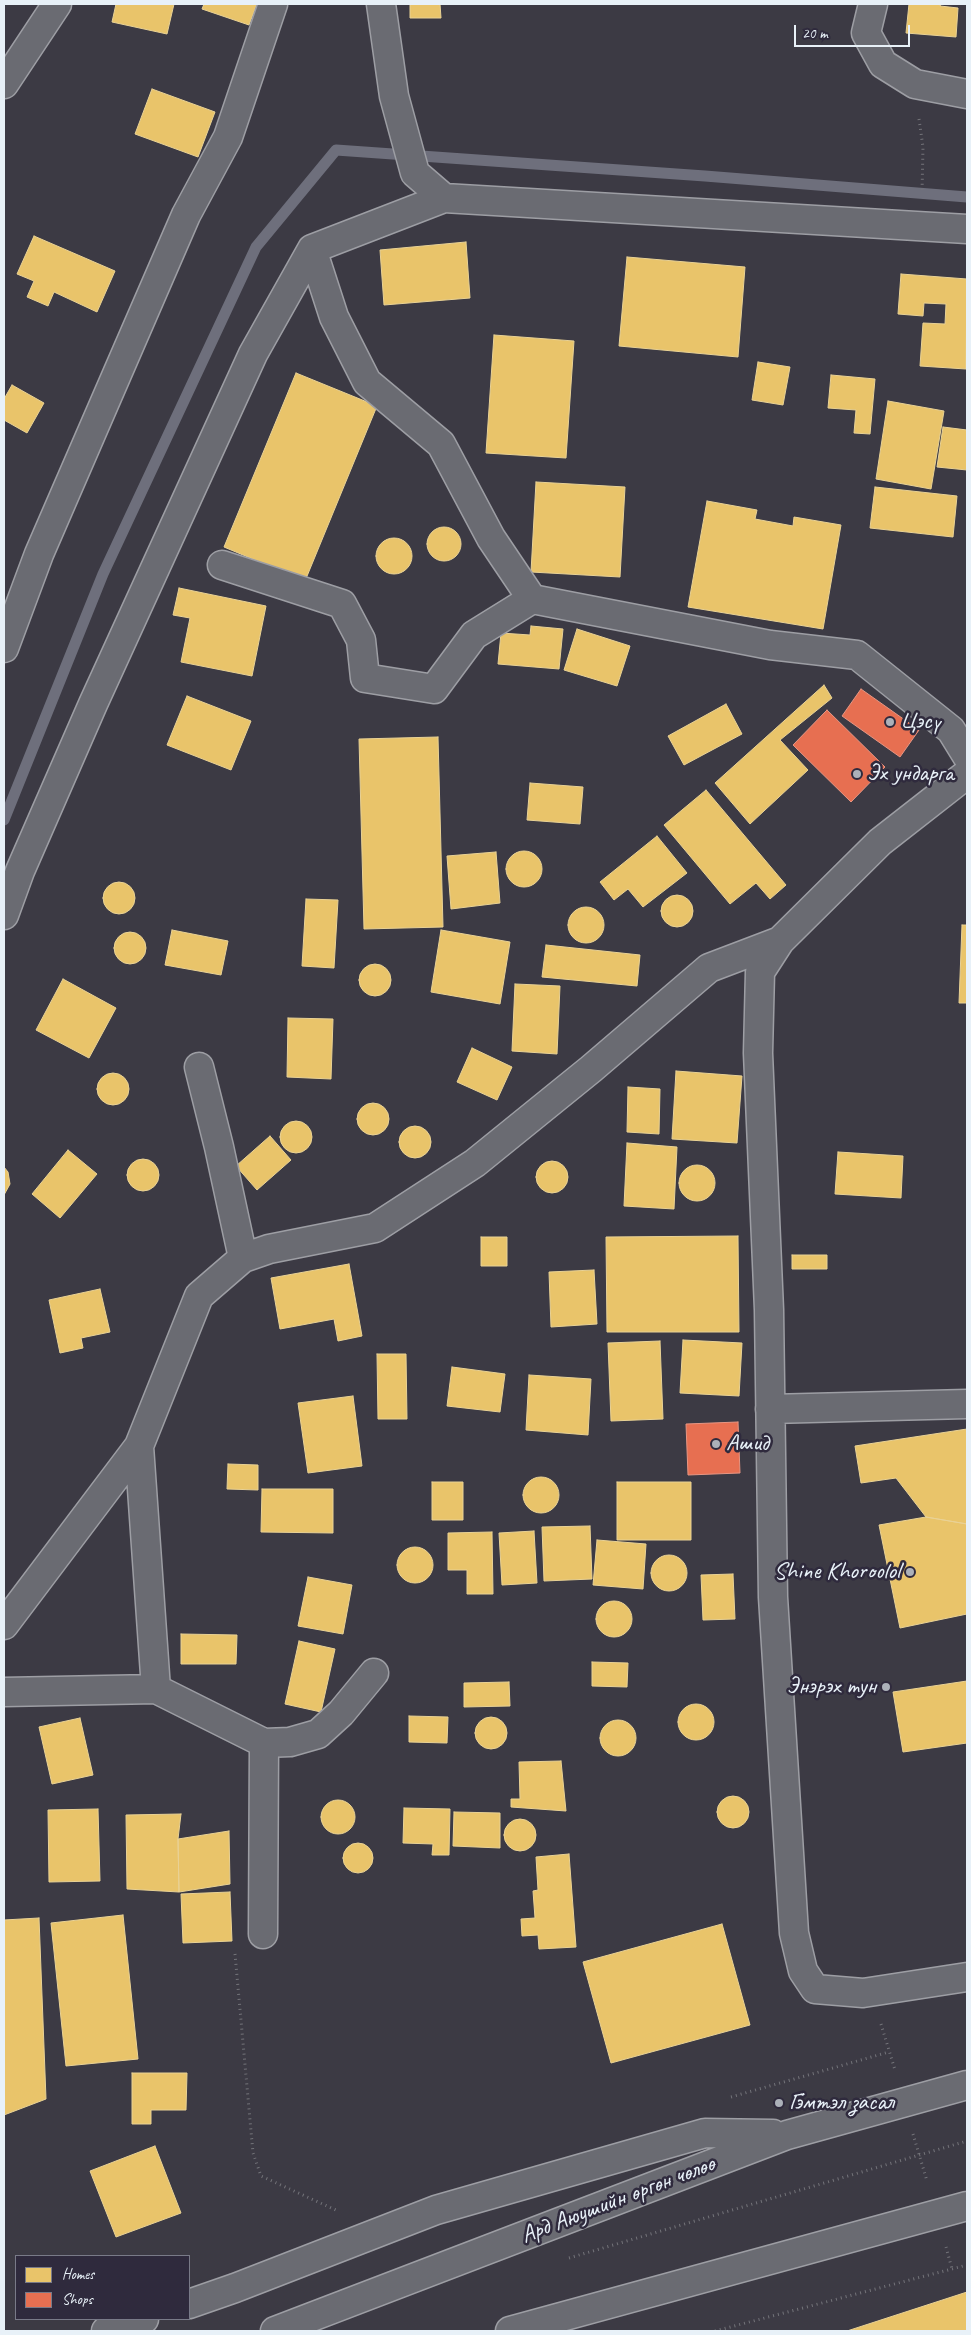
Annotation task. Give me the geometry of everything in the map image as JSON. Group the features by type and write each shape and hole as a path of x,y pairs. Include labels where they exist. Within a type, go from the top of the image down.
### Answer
{"street":[{"path":"4,84 57,4"},
{"path":"4,648 40,554 186,215 228,137 273,4"},
{"path":"381,4 394,96 415,173 444,198"},
{"path":"872,4 866,32 883,64 915,84 967,94"},
{"path":"4,915 20,871 93,704 254,354 312,249 444,198 967,229"},
{"path":"312,249 334,318 367,382 441,444 491,538 532,599"},
{"path":"222,565 342,604 361,640 365,678 434,689 474,635 532,599 770,645 857,655 951,730 967,756"},
{"path":"967,774 880,842 780,941 760,972 758,1053 769,1310 773,1597 794,1933 803,1971 816,1989 863,1993 967,1977"},
{"path":"4,1624 139,1446 199,1296 243,1258 270,1250 375,1228 475,1163 591,1069 709,968 780,941"},
{"path":"198,1068 219,1147 243,1258"},
{"path":"770,1409 967,1404"},
{"path":"139,1446 156,1690"},
{"path":"4,1692 156,1690 264,1744 290,1742 318,1734 341,1713 374,1673"},
{"path":"262,1934 264,1744"},
{"name":"Ард Аюушийн өргөн чөлөө","path":"275,2331 787,2134 967,2085"},
{"path":"190,2304 436,2210 705,2133 787,2134"},
{"path":"510,2331 967,2206"},
{"path":"106,2331 141,2320"}],"path":[{"path":"922,198 923,147"},
{"path":"262,1934 244,1943 235,1952 234,1962 253,2153 261,2176 343,2213"},
{"path":"565,2259 967,2141"},
{"path":"715,2331 967,2265"}],"building: Homes":[{"path":"116,4 174,4 167,34 112,22"},
{"path":"204,4 257,4 249,25 202,9"},
{"path":"410,4 440,4 441,18 410,18"},
{"path":"909,4 941,4 940,6 958,8 956,37 906,33"},
{"path":"152,89 215,112 198,157 135,134"},
{"path":"34,236 115,271 97,312 54,292 48,306 27,297 34,281 17,274"},
{"path":"466,242 470,298 384,305 380,250"},
{"path":"627,257 745,267 738,357 619,346"},
{"path":"901,274 967,279 966,369 920,366 923,323 945,324 946,304 924,303 923,316 898,314"},
{"path":"494,335 574,341 566,458 486,453"},
{"path":"758,362 790,367 783,405 752,400"},
{"path":"296,373 377,406 305,581 224,547"},
{"path":"831,375 875,379 870,434 854,433 856,410 828,408"},
{"path":"12,385 44,403 27,433 4,420 4,399"},
{"path":"888,401 944,411 931,489 876,479"},
{"path":"943,427 967,430 967,470 937,467"},
{"path":"536,482 625,487 620,577 531,572"},
{"path":"875,487 957,496 953,537 870,528"},
{"path":"707,501 757,510 755,519 793,526 794,517 841,525 823,629 688,607"},
{"path":"444,527 451,528 456,532 460,537 460,551 456,556 451,560 444,561 437,560 432,556 428,551 427,544 428,537 432,532 437,528"},
{"path":"394,538 401,539 407,543 411,549 411,563 407,569 401,573 394,574 387,573 381,569 377,563 376,556 377,549 381,543 387,539"},
{"path":"179,588 266,606 252,676 181,662 190,618 173,615"},
{"path":"531,626 563,629 559,669 498,664 501,633 530,635"},
{"path":"577,629 630,646 617,686 564,670"},
{"path":"824,685 832,698 780,740 808,770 750,824 715,783"},
{"path":"187,696 251,721 231,770 167,745"},
{"path":"726,704 742,734 684,765 668,736"},
{"path":"438,737 443,927 364,929 359,739"},
{"path":"530,783 583,787 580,824 527,820"},
{"path":"706,790 786,885 770,899 756,883 730,904 664,825"},
{"path":"657,836 687,873 643,907 628,889 614,900 600,882"},
{"path":"524,851 531,852 537,856 541,862 541,876 537,882 531,886 524,887 517,886 511,882 507,876 506,869 507,862 511,856 517,852"},
{"path":"496,852 500,903 451,909 447,856"},
{"path":"119,882 130,887 135,898 130,909 119,914 108,909 103,898 108,887"},
{"path":"677,895 683,896 688,900 692,905 692,917 688,922 683,926 677,927 671,926 666,922 662,917 661,911 662,905 666,900 671,896"},
{"path":"306,899 338,900 334,968 302,966"},
{"path":"586,907 593,908 599,912 603,918 603,932 599,938 593,942 586,943 579,942 573,938 569,932 568,925 569,918 573,912 579,908"},
{"path":"962,925 967,925 967,1003 959,1003"},
{"path":"172,930 228,941 221,975 165,965"},
{"path":"441,930 510,942 500,1004 431,992"},
{"path":"130,932 141,937 146,948 141,959 130,964 119,959 114,948 119,937"},
{"path":"546,945 640,955 637,986 542,977"},
{"path":"375,964 381,965 386,969 390,974 390,986 386,991 381,995 375,996 369,995 364,991 360,986 359,980 360,974 364,969 369,965"},
{"path":"63,979 116,1008 89,1058 36,1030"},
{"path":"515,984 560,986 557,1054 512,1051"},
{"path":"288,1018 333,1019 331,1079 287,1077"},
{"path":"472,1048 512,1067 497,1100 457,1082"},
{"path":"676,1071 742,1076 737,1143 672,1139"},
{"path":"113,1073 119,1074 124,1078 128,1083 128,1095 124,1100 119,1104 113,1105 107,1104 102,1100 98,1095 97,1089 98,1083 102,1078 107,1074"},
{"path":"628,1087 660,1089 659,1134 627,1132"},
{"path":"373,1103 384,1108 389,1119 384,1130 373,1135 362,1130 357,1119 362,1108"},
{"path":"296,1121 307,1126 312,1137 307,1148 296,1153 285,1148 280,1137 285,1126"},
{"path":"415,1126 421,1127 426,1131 430,1136 430,1148 426,1153 421,1157 415,1158 409,1157 404,1153 400,1148 399,1142 400,1136 404,1131 409,1127"},
{"path":"270,1136 291,1160 257,1190 236,1166"},
{"path":"627,1143 677,1147 674,1209 624,1206"},
{"path":"68,1150 97,1174 60,1218 32,1194"},
{"path":"838,1152 903,1156 901,1198 835,1194"},
{"path":"143,1159 154,1164 159,1175 154,1186 143,1191 132,1186 127,1175 132,1164"},
{"path":"552,1161 563,1166 568,1177 563,1188 552,1193 541,1188 536,1177 541,1166"},
{"path":"697,1165 704,1166 710,1170 714,1176 714,1190 710,1196 704,1200 697,1201 690,1200 684,1196 680,1190 679,1183 680,1176 684,1170 690,1166"},
{"path":"4,1167 8,1172 10,1184 4,1195"},
{"path":"738,1236 739,1332 607,1332 606,1237"},
{"path":"481,1237 507,1237 507,1266 481,1266"},
{"path":"792,1255 827,1255 827,1269 792,1269"},
{"path":"349,1264 362,1336 338,1341 334,1319 280,1329 271,1278"},
{"path":"594,1270 597,1324 551,1327 549,1272"},
{"path":"100,1289 110,1332 81,1338 83,1348 60,1353 49,1300"},
{"path":"683,1340 742,1343 739,1396 680,1393"},
{"path":"660,1341 663,1419 611,1421 608,1343"},
{"path":"377,1354 406,1354 407,1419 378,1419"},
{"path":"452,1367 505,1374 500,1412 447,1406"},
{"path":"529,1375 591,1379 588,1435 526,1430"},
{"path":"353,1396 362,1466 308,1473 298,1403"},
{"path":"967,1429 967,1524 926,1517 896,1478 861,1483 855,1446"},
{"path":"228,1464 258,1465 258,1490 227,1489"},
{"path":"541,1477 548,1478 554,1482 558,1488 558,1502 554,1508 548,1512 541,1513 534,1512 528,1508 524,1502 523,1495 524,1488 528,1482 534,1478"},
{"path":"432,1482 463,1482 463,1520 432,1520"},
{"path":"617,1482 691,1482 691,1540 617,1540"},
{"path":"262,1489 333,1489 333,1533 261,1532"},
{"path":"926,1517 967,1524 967,1614 900,1628 879,1525"},
{"path":"590,1526 592,1579 544,1581 542,1527"},
{"path":"534,1531 537,1583 502,1585 499,1533"},
{"path":"492,1532 493,1594 467,1594 467,1570 448,1570 448,1533"},
{"path":"597,1540 646,1544 643,1589 593,1585"},
{"path":"415,1547 422,1548 428,1552 432,1558 432,1572 428,1578 422,1582 415,1583 408,1582 402,1578 398,1572 397,1565 398,1558 402,1552 408,1548"},
{"path":"669,1555 676,1556 682,1560 686,1566 686,1580 682,1586 676,1590 669,1591 662,1590 656,1586 652,1580 651,1573 652,1566 656,1560 662,1556"},
{"path":"733,1574 735,1619 703,1620 701,1575"},
{"path":"308,1577 352,1585 343,1634 298,1626"},
{"path":"614,1601 621,1602 627,1606 631,1612 631,1626 627,1632 621,1636 614,1637 607,1636 601,1632 597,1626 596,1619 597,1612 601,1606 607,1602"},
{"path":"181,1634 237,1635 236,1664 181,1664"},
{"path":"299,1641 335,1649 321,1712 285,1704"},
{"path":"592,1662 628,1663 627,1687 592,1686"},
{"path":"967,1681 967,1743 903,1752 893,1692"},
{"path":"509,1682 510,1706 464,1707 464,1683"},
{"path":"696,1704 703,1705 709,1709 713,1715 713,1729 709,1735 703,1739 696,1740 689,1739 683,1735 679,1729 678,1722 679,1715 683,1709 689,1705"},
{"path":"409,1716 448,1717 447,1743 409,1742"},
{"path":"491,1717 502,1722 507,1733 502,1744 491,1749 480,1744 475,1733 480,1722"},
{"path":"80,1718 93,1775 52,1784 39,1727"},
{"path":"618,1720 625,1721 631,1725 635,1731 635,1745 631,1751 625,1755 618,1756 611,1755 605,1751 601,1745 600,1738 601,1731 605,1725 611,1721"},
{"path":"561,1761 566,1811 511,1807 511,1799 520,1799 519,1762"},
{"path":"733,1796 739,1797 744,1801 748,1806 748,1818 744,1823 739,1827 733,1828 727,1827 722,1823 718,1818 717,1812 718,1806 722,1801 727,1797"},
{"path":"338,1800 345,1801 350,1805 354,1810 354,1824 350,1829 345,1833 338,1834 331,1833 326,1829 322,1824 321,1817 322,1810 326,1805 331,1801"},
{"path":"404,1808 450,1809 449,1855 432,1855 433,1844 403,1843"},
{"path":"98,1809 100,1881 49,1882 48,1810"},
{"path":"454,1812 500,1813 500,1848 453,1846"},
{"path":"181,1814 178,1839 179,1892 127,1889 126,1815"},
{"path":"520,1819 531,1824 536,1835 531,1846 520,1851 509,1846 504,1835 509,1824"},
{"path":"229,1831 230,1884 179,1892 178,1839"},
{"path":"358,1843 369,1847 373,1858 369,1869 358,1873 347,1869 343,1858 347,1847"},
{"path":"569,1854 576,1947 539,1949 538,1935 522,1936 521,1919 535,1918 533,1891 538,1890 536,1857"},
{"path":"230,1892 232,1941 183,1943 181,1894"},
{"path":"123,1915 138,2059 66,2066 51,1923"},
{"path":"39,1918 46,2099 4,2115 4,1920"},
{"path":"722,1924 750,2025 611,2063 583,1962"},
{"path":"132,2073 187,2073 186,2110 151,2110 151,2124 132,2124"},
{"path":"155,2146 181,2213 116,2237 90,2171"},
{"path":"967,2292 967,2331 847,2331"}],"building: Shops":[{"path":"861,689 919,730 900,757 842,716"},
{"path":"827,710 885,767 851,802 793,745"},
{"path":"738,1422 740,1473 688,1475 686,1424"}],"waterway":[{"path":"4,820 103,574 256,247 336,150 967,197"}],"place":[{"name":"Цэсү","path":"890,722"},
{"name":"Эх ундарга","path":"857,774"},
{"name":"Ашид","path":"716,1444"},
{"name":"Shine Khoroolol","path":"910,1572"},
{"name":"Энэрэх тун","path":"886,1687"},
{"name":"Гэмтэл засал","path":"779,2103"}]}
